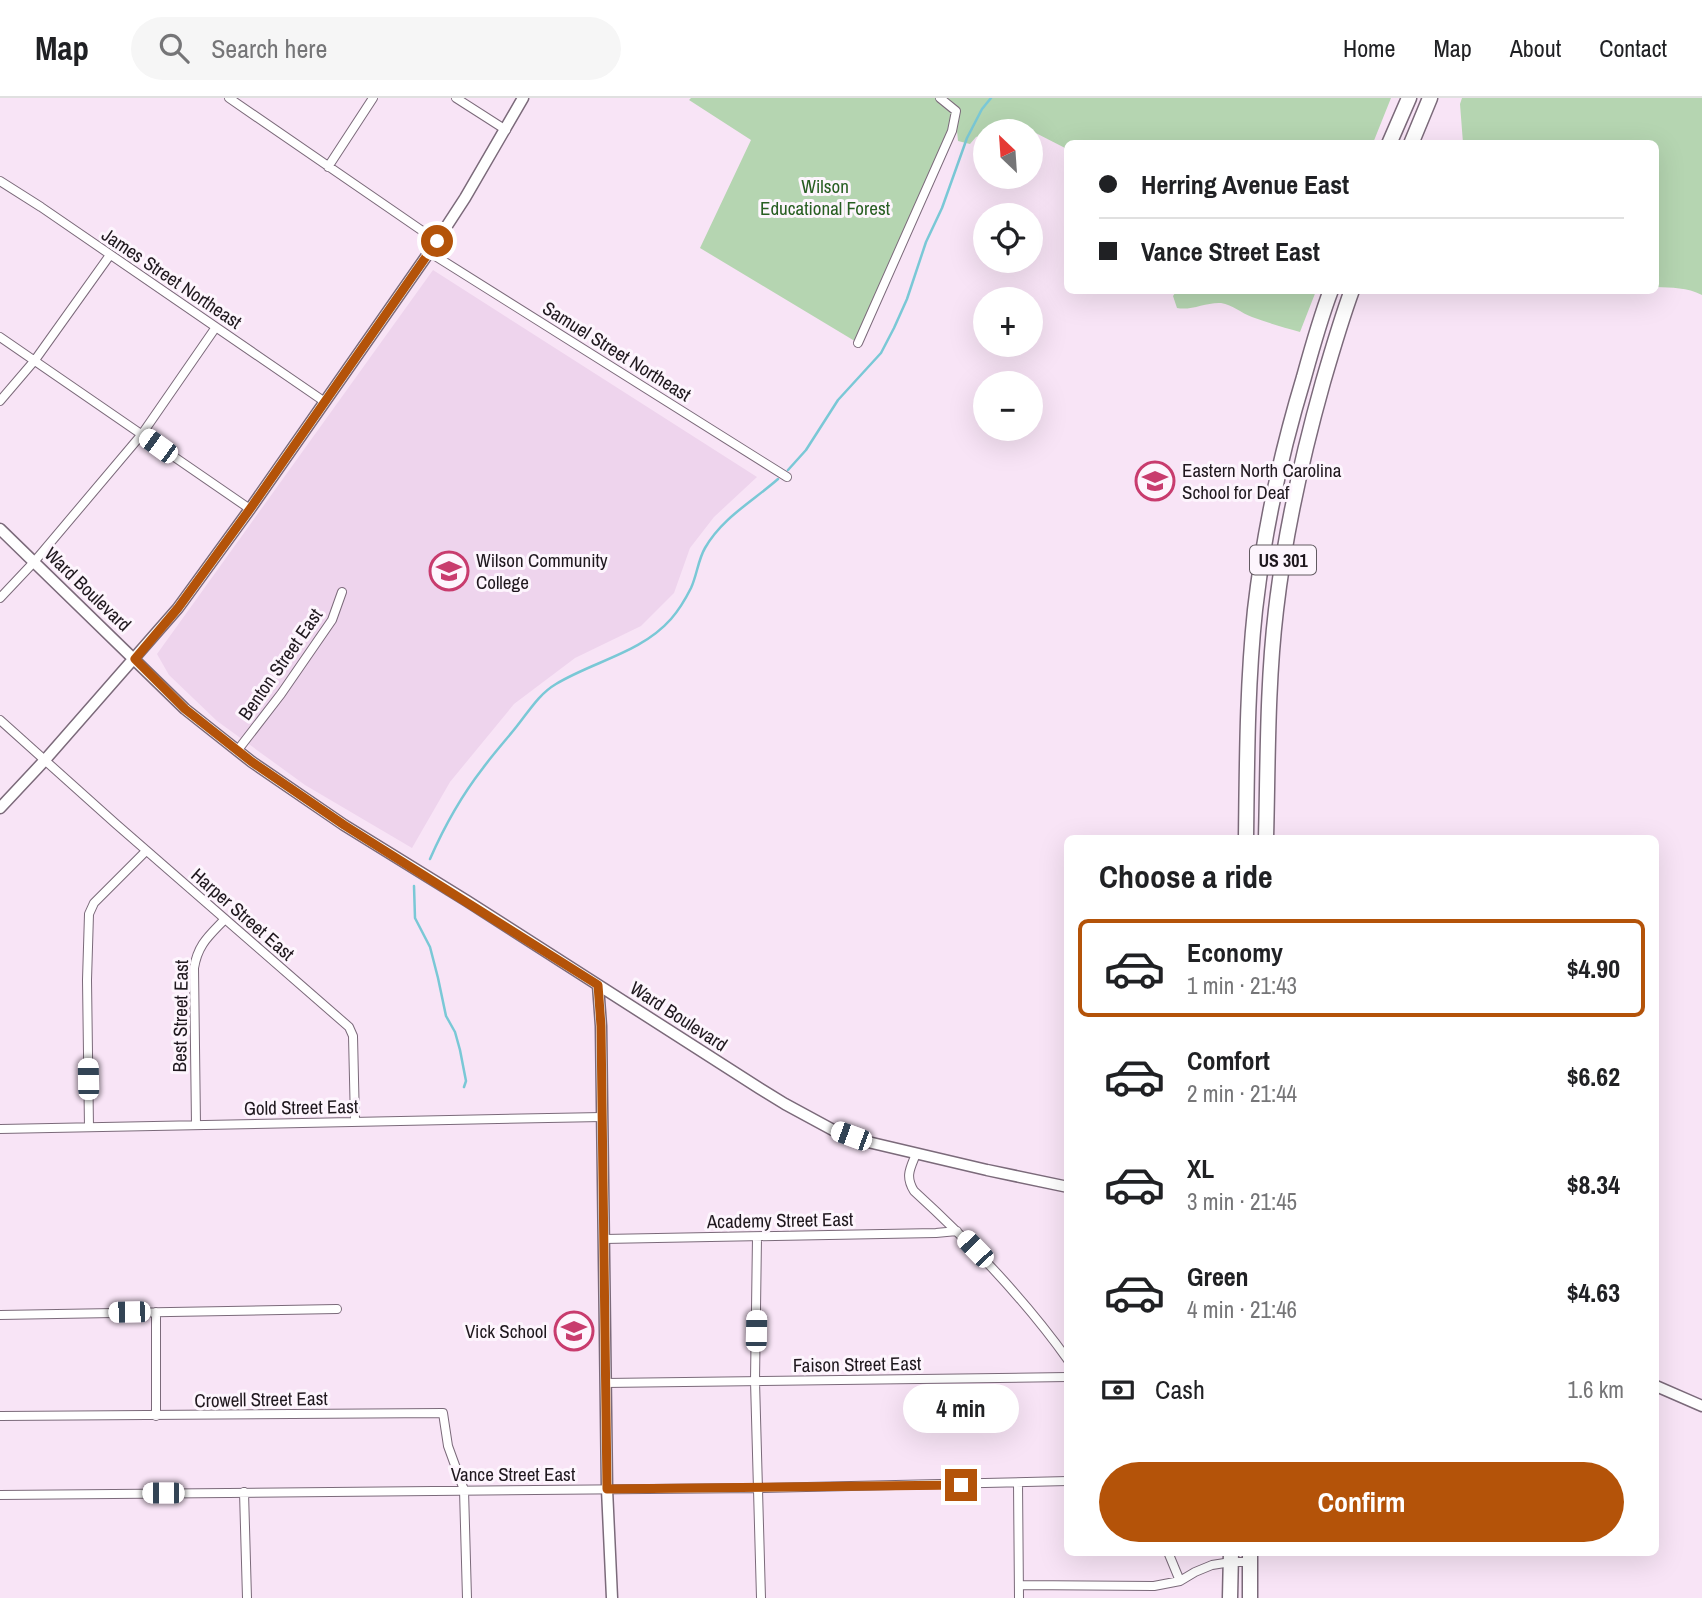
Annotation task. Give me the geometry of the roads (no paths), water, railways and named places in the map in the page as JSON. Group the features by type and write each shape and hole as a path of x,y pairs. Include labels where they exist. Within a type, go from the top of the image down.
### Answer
{"highway":[{"path":"1392,140 1409,98"},
{"path":"1413,140 1430,98"},
{"name":"US 301","path":"1246,835 1251,665 1255,610 1265,541 1293,412 1329,294"},
{"name":"US 301","path":"1266,835 1271,666 1285,544 1313,417 1351,294"},
{"path":"1230,1598 1231,1557"},
{"path":"1250,1557 1250,1598"}],"main road":[{"path":"0,808 178,608 437,241 523,98"},
{"name":"Ward Boulevard","path":"0,529 185,709 237,751 344,825 699,1051 785,1104 833,1129 915,1154 1064,1186"},
{"path":"598,985 601,1026 607,1489 612,1598"},
{"path":"1659,1387 1702,1406"}],"street":[{"path":"229,98 437,241"},
{"path":"328,167 373,98"},
{"path":"456,98 506,130"},
{"path":"859,343 952,131 956,111 940,98"},
{"name":"James Street Northeast","path":"0,181 325,402"},
{"name":"Samuel Street Northeast","path":"429,252 788,477"},
{"path":"0,401 35,360 110,255"},
{"path":"0,598 34,562 142,434 216,327"},
{"path":"0,337 250,509"},
{"name":"Benton Street East","path":"237,751 279,697 332,620 342,592"},
{"name":"Harper Street East","path":"0,720 349,1027 353,1036 355,1122"},
{"path":"89,1127 89,914 94,903 146,851"},
{"name":"Best Street East","path":"196,1125 194,968 202,942 225,919"},
{"name":"Gold Street East","path":"0,1129 602,1117"},
{"path":"915,1154 908,1175 914,1191 957,1231 1018,1296 1064,1355"},
{"name":"Academy Street East","path":"604,1239 957,1231"},
{"path":"757,1237 755,1381 761,1598"},
{"path":"0,1315 337,1310"},
{"path":"156,1312 156,1416"},
{"name":"Faison Street East","path":"605,1383 1064,1377"},
{"name":"Crowell Street East","path":"0,1416 443,1413 448,1446 464,1490"},
{"name":"Vance Street East","path":"0,1495 758,1488 1064,1481"},
{"path":"1018,1483 1019,1598"},
{"path":"464,1490 467,1598"},
{"path":"244,1492 247,1598"},
{"path":"1170,1556 1180,1581"},
{"path":"1019,1586 1154,1586 1180,1581 1231,1557 1250,1557"}],"waterway":[{"path":"788,470 806,450 838,400 881,353 907,299 926,242 942,208 967,138 991,98"},
{"path":"430,859 447,823 468,789 539,698 556,684 631,648 659,631 674,616 687,596 712,537 729,519 778,479"},
{"path":"414,886 415,918 430,947 446,1016 455,1032 466,1081 464,1087"}],"place":[{"name":"Eastern North Carolina School for Deaf","path":"1155,481"},
{"name":"Wilson Community College","path":"449,571"},
{"name":"Vick School","path":"574,1331"}],"park label":[{"name":"Wilson Educational Forest","path":"825,197"}]}
